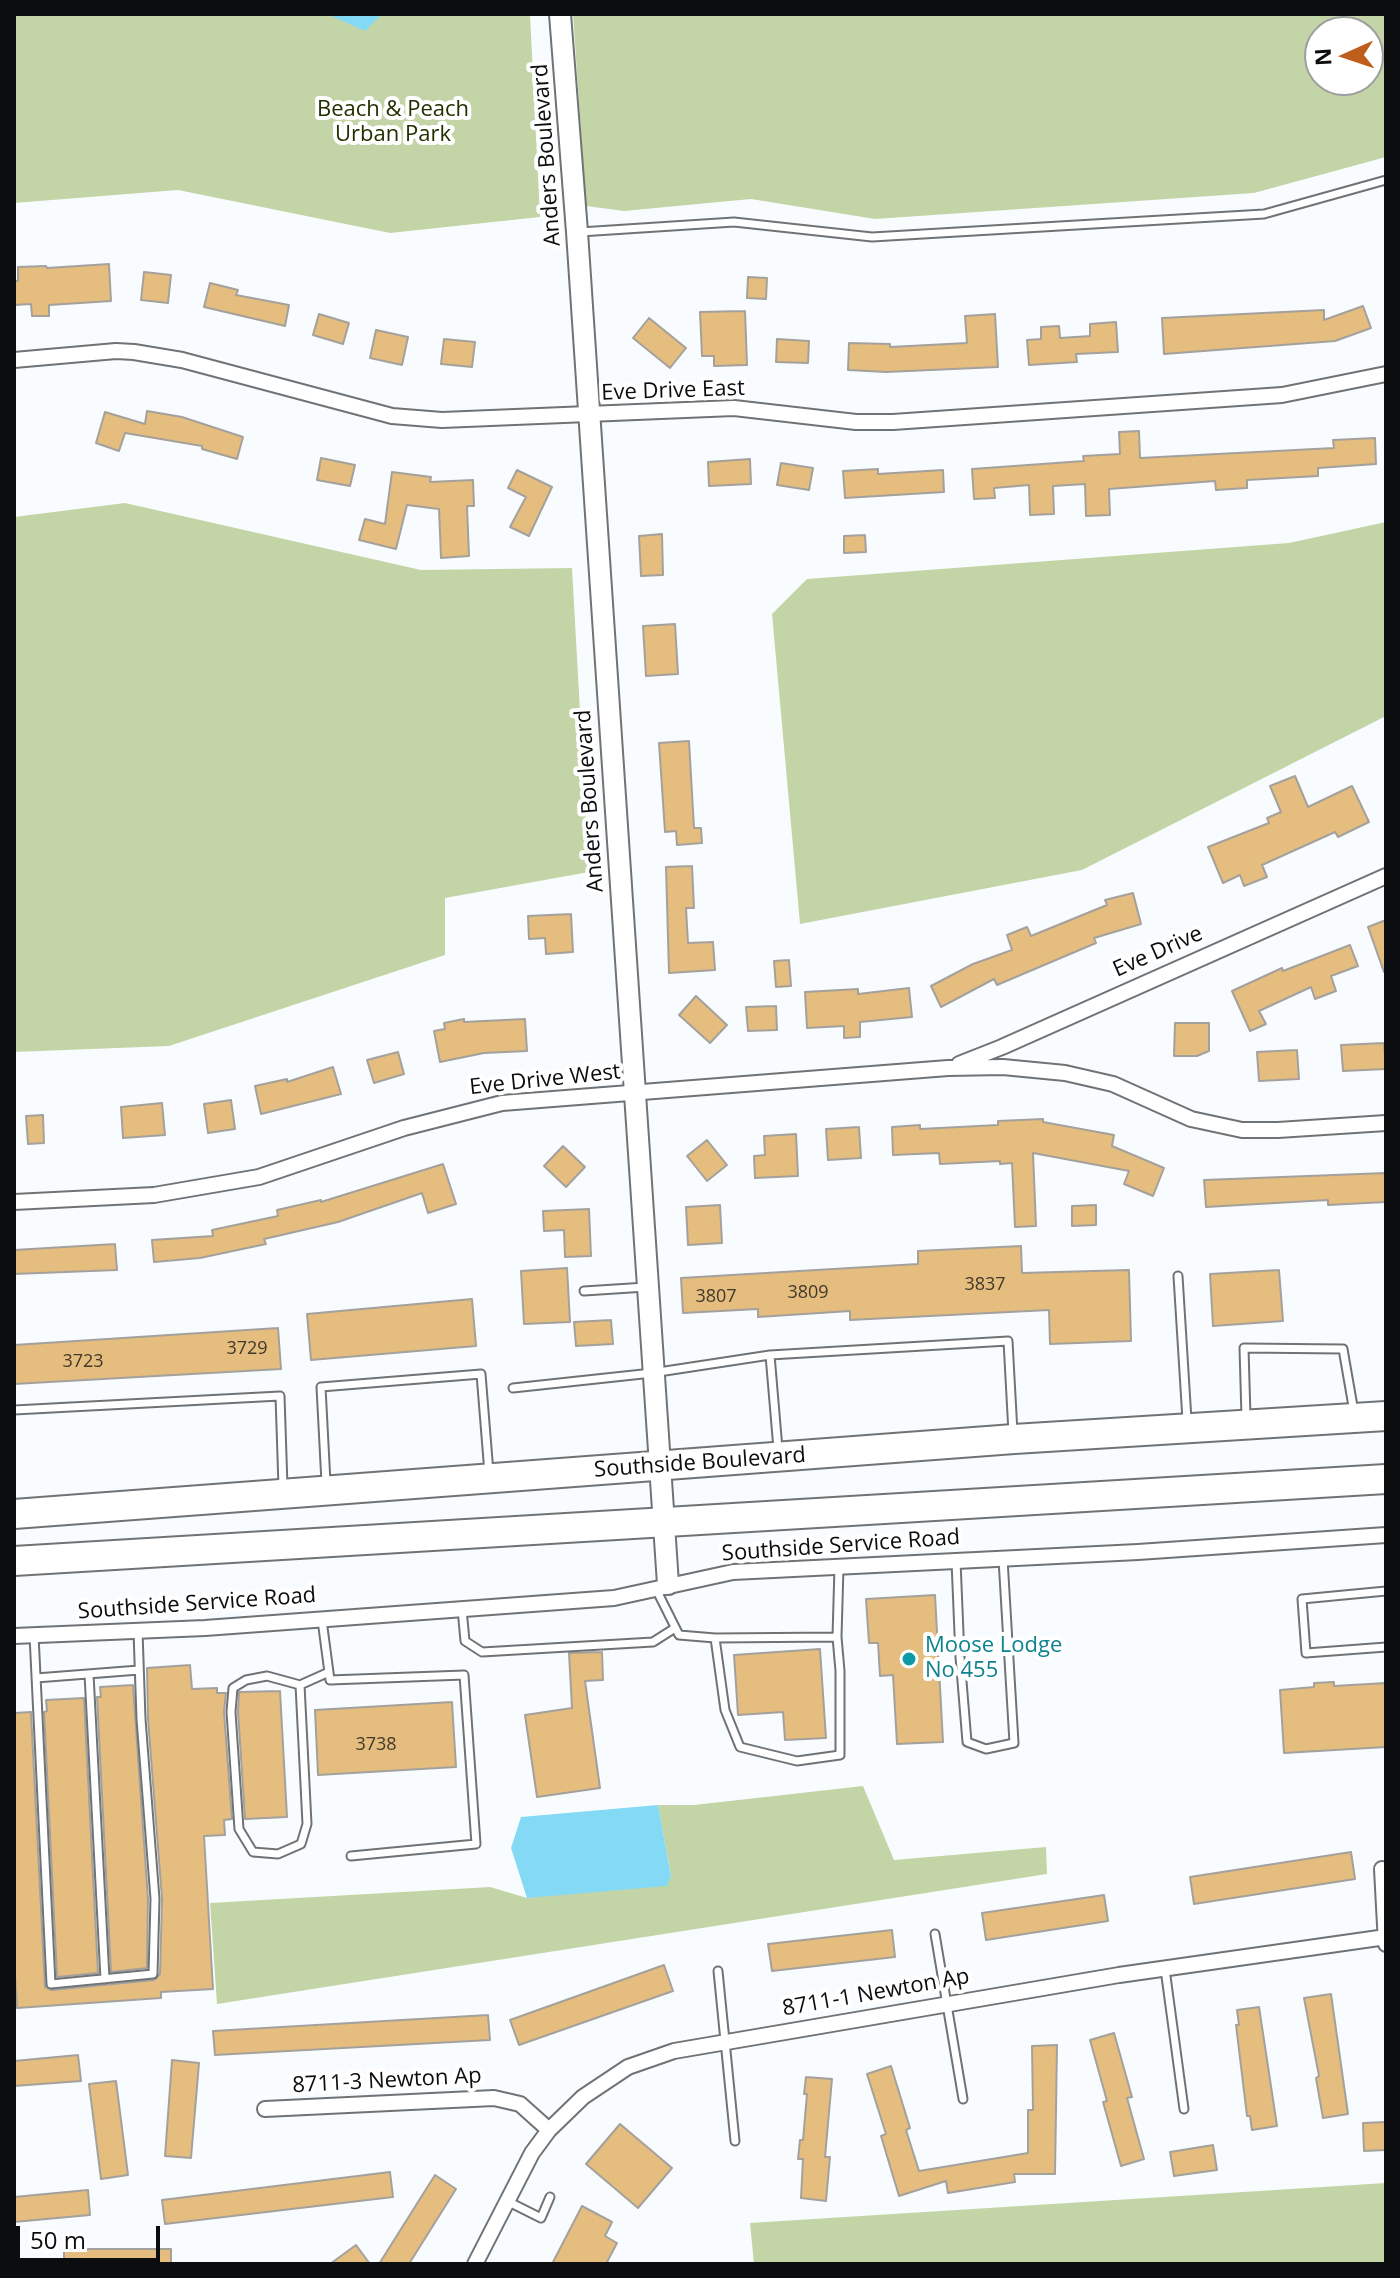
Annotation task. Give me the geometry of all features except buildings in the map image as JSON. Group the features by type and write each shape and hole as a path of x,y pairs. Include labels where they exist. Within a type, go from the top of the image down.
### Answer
{"highway":[{"name":"Southside Boulevard","path":"14,1514 1188,1426 1386,1416"},
{"path":"14,1561 1386,1479"}],"street":[{"name":"Anders Boulevard","path":"560,14 647,1287 662,1521 661,1586"},
{"name":"Eve Drive East","path":"14,360 134,352 182,360 392,416 442,420 734,408 856,422 893,422 1282,395 1386,374"},
{"name":"Eve Drive","path":"948,1068 1002,1047 1386,876"},
{"path":"948,1068 1003,1067 1065,1073 1113,1084 1191,1119 1242,1130 1386,1123"},
{"name":"Eve Drive West","path":"14,1202 154,1195 259,1177 472,1108 502,1103 948,1068"},
{"name":"Southside Service Road","path":"14,1636 205,1628 614,1598 733,1572 1386,1535"},
{"path":"1382,1869 1386,1944"},
{"name":"8711-1 Newton Ap","path":"475,2264 532,2153 549,2130 583,2097 628,2067 674,2051 726,2041 1165,1969 1386,1937"},
{"name":"8711-3 Newton Ap","path":"265,2109 494,2098 520,2104 549,2130"}],"lane":[{"path":"577,232 734,222 872,237 1264,214 1386,180"},
{"path":"1178,1276 1188,1426"},
{"path":"584,1291 647,1287"},
{"path":"513,1388 652,1373 770,1355 1008,1341 1014,1439"},
{"path":"1247,1423 1244,1348 1343,1349 1355,1418"},
{"path":"770,1355 778,1457"},
{"path":"326,1492 321,1387 481,1374 489,1479"},
{"path":"14,1410 280,1396 283,1495"},
{"path":"956,1561 967,1742 986,1749 1014,1743 1003,1558"},
{"path":"715,1638 725,1710 740,1747 797,1761 840,1755 839,1567"},
{"path":"661,1586 679,1635 715,1638 837,1637"},
{"path":"1386,1591 1302,1599 1306,1653 1386,1647"},
{"path":"462,1608 465,1641 482,1652 653,1642 675,1628"},
{"path":"321,1618 330,1680 464,1675 476,1844 351,1856"},
{"path":"34,1635 51,1984 153,1974 155,1899 138,1631"},
{"path":"36,1678 139,1670"},
{"path":"300,1685 307,1824 301,1844 278,1854 253,1852 239,1829 231,1712 233,1688 246,1680 267,1676 300,1685 329,1672"},
{"path":"89,1674 105,1979"},
{"path":"935,1934 963,2099"},
{"path":"1165,1969 1184,2109"},
{"path":"718,1971 735,2141"},
{"path":"507,2201 541,2218 550,2197"}],"green space":[{"name":"Beach & Peach Urban Park","path":"14,14 530,14 540,217 390,233 178,190 14,203"},
{"path":"573,14 1386,14 1386,157 1254,193 875,219 751,199 624,211 586,206"},
{"path":"125,503 421,570 572,568 589,872 445,898 445,955 169,1046 14,1052 14,517"},
{"path":"1386,522 1386,716 1082,870 800,924 772,614 807,579 1289,543"},
{"path":"863,1786 894,1860 1046,1847 1047,1874 217,2004 210,1903 490,1887 527,1898 671,1876 658,1805 694,1805"},
{"path":"1386,2183 1386,2264 754,2264 750,2223"}],"water":[{"path":"327,14 382,14 365,31"},
{"path":"658,1805 671,1876 667,1886 527,1898 511,1848 521,1817"}],"place":[{"name":"Moose Lodge No 455","path":"909,1659"}]}
